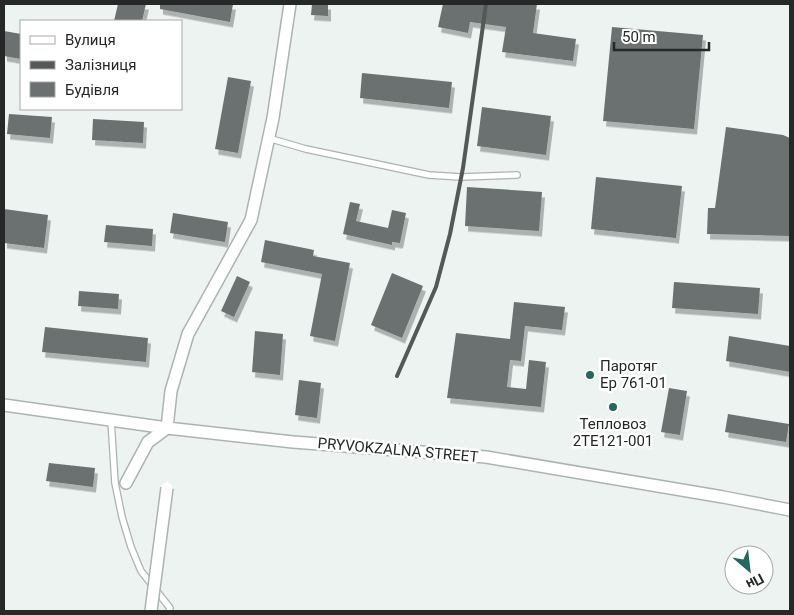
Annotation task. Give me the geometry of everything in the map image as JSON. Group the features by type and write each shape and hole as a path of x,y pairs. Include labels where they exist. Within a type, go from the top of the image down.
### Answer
{"street":[{"path":"126,483 148,442 167,428 171,391 188,334 250,220 268,138 290,4"},
{"name":"PRYVOKZALNA STREET","path":"4,405 167,428 293,442 486,457 790,510"},
{"path":"151,611 166,488"}],"lane":[{"path":"268,138 306,149 429,175 461,177 517,175"},
{"path":"111,420 116,483 122,517 131,547 141,571 170,608 169,611"}],"building":[{"path":"118,4 146,4 142,20 114,20"},
{"path":"160,4 233,4 230,22 160,9"},
{"path":"312,4 328,4 328,16 311,15"},
{"path":"443,4 537,4 533,33 576,39 573,61 502,52 506,27 470,22 468,33 438,27"},
{"path":"612,27 703,35 694,129 603,121"},
{"path":"4,31 20,34 20,59 4,56"},
{"path":"362,73 452,82 449,108 360,98"},
{"path":"228,77 251,81 238,153 215,149"},
{"path":"482,107 551,116 546,155 477,146"},
{"path":"9,114 52,117 50,138 7,134"},
{"path":"93,119 144,122 143,143 92,140"},
{"path":"726,127 783,135 790,138 790,236 707,234 708,208 715,208"},
{"path":"596,177 682,186 676,238 591,229"},
{"path":"467,187 542,192 539,231 465,226"},
{"path":"350,202 360,204 356,221 388,228 392,210 406,213 400,243 392,242 392,245 343,234"},
{"path":"4,209 48,215 44,248 4,243"},
{"path":"173,213 228,222 225,242 170,233"},
{"path":"106,225 153,229 152,246 104,242"},
{"path":"265,240 314,250 313,256 350,263 335,341 310,336 322,274 261,262"},
{"path":"392,273 423,286 402,338 371,325"},
{"path":"237,276 250,282 234,317 221,311"},
{"path":"674,282 760,288 758,314 672,308"},
{"path":"79,291 119,294 118,309 78,306"},
{"path":"514,302 565,307 562,330 525,326 521,361 510,360 507,387 526,389 529,360 546,362 541,407 447,398 456,333 510,339"},
{"path":"45,327 148,338 146,362 42,352"},
{"path":"255,331 283,334 280,375 252,372"},
{"path":"729,336 790,346 790,372 726,361"},
{"path":"299,380 321,383 317,418 295,415"},
{"path":"669,388 687,391 680,435 661,432"},
{"path":"728,414 789,424 786,442 725,432"},
{"path":"49,463 95,468 93,487 46,481"}],"railway":[{"path":"397,376 436,287 450,234 463,168 486,4"}],"place":[{"name":"Паротяг Ер 761-01","path":"590,375"},
{"name":"Тепловоз 2ТЕ121-001","path":"613,407"}]}
